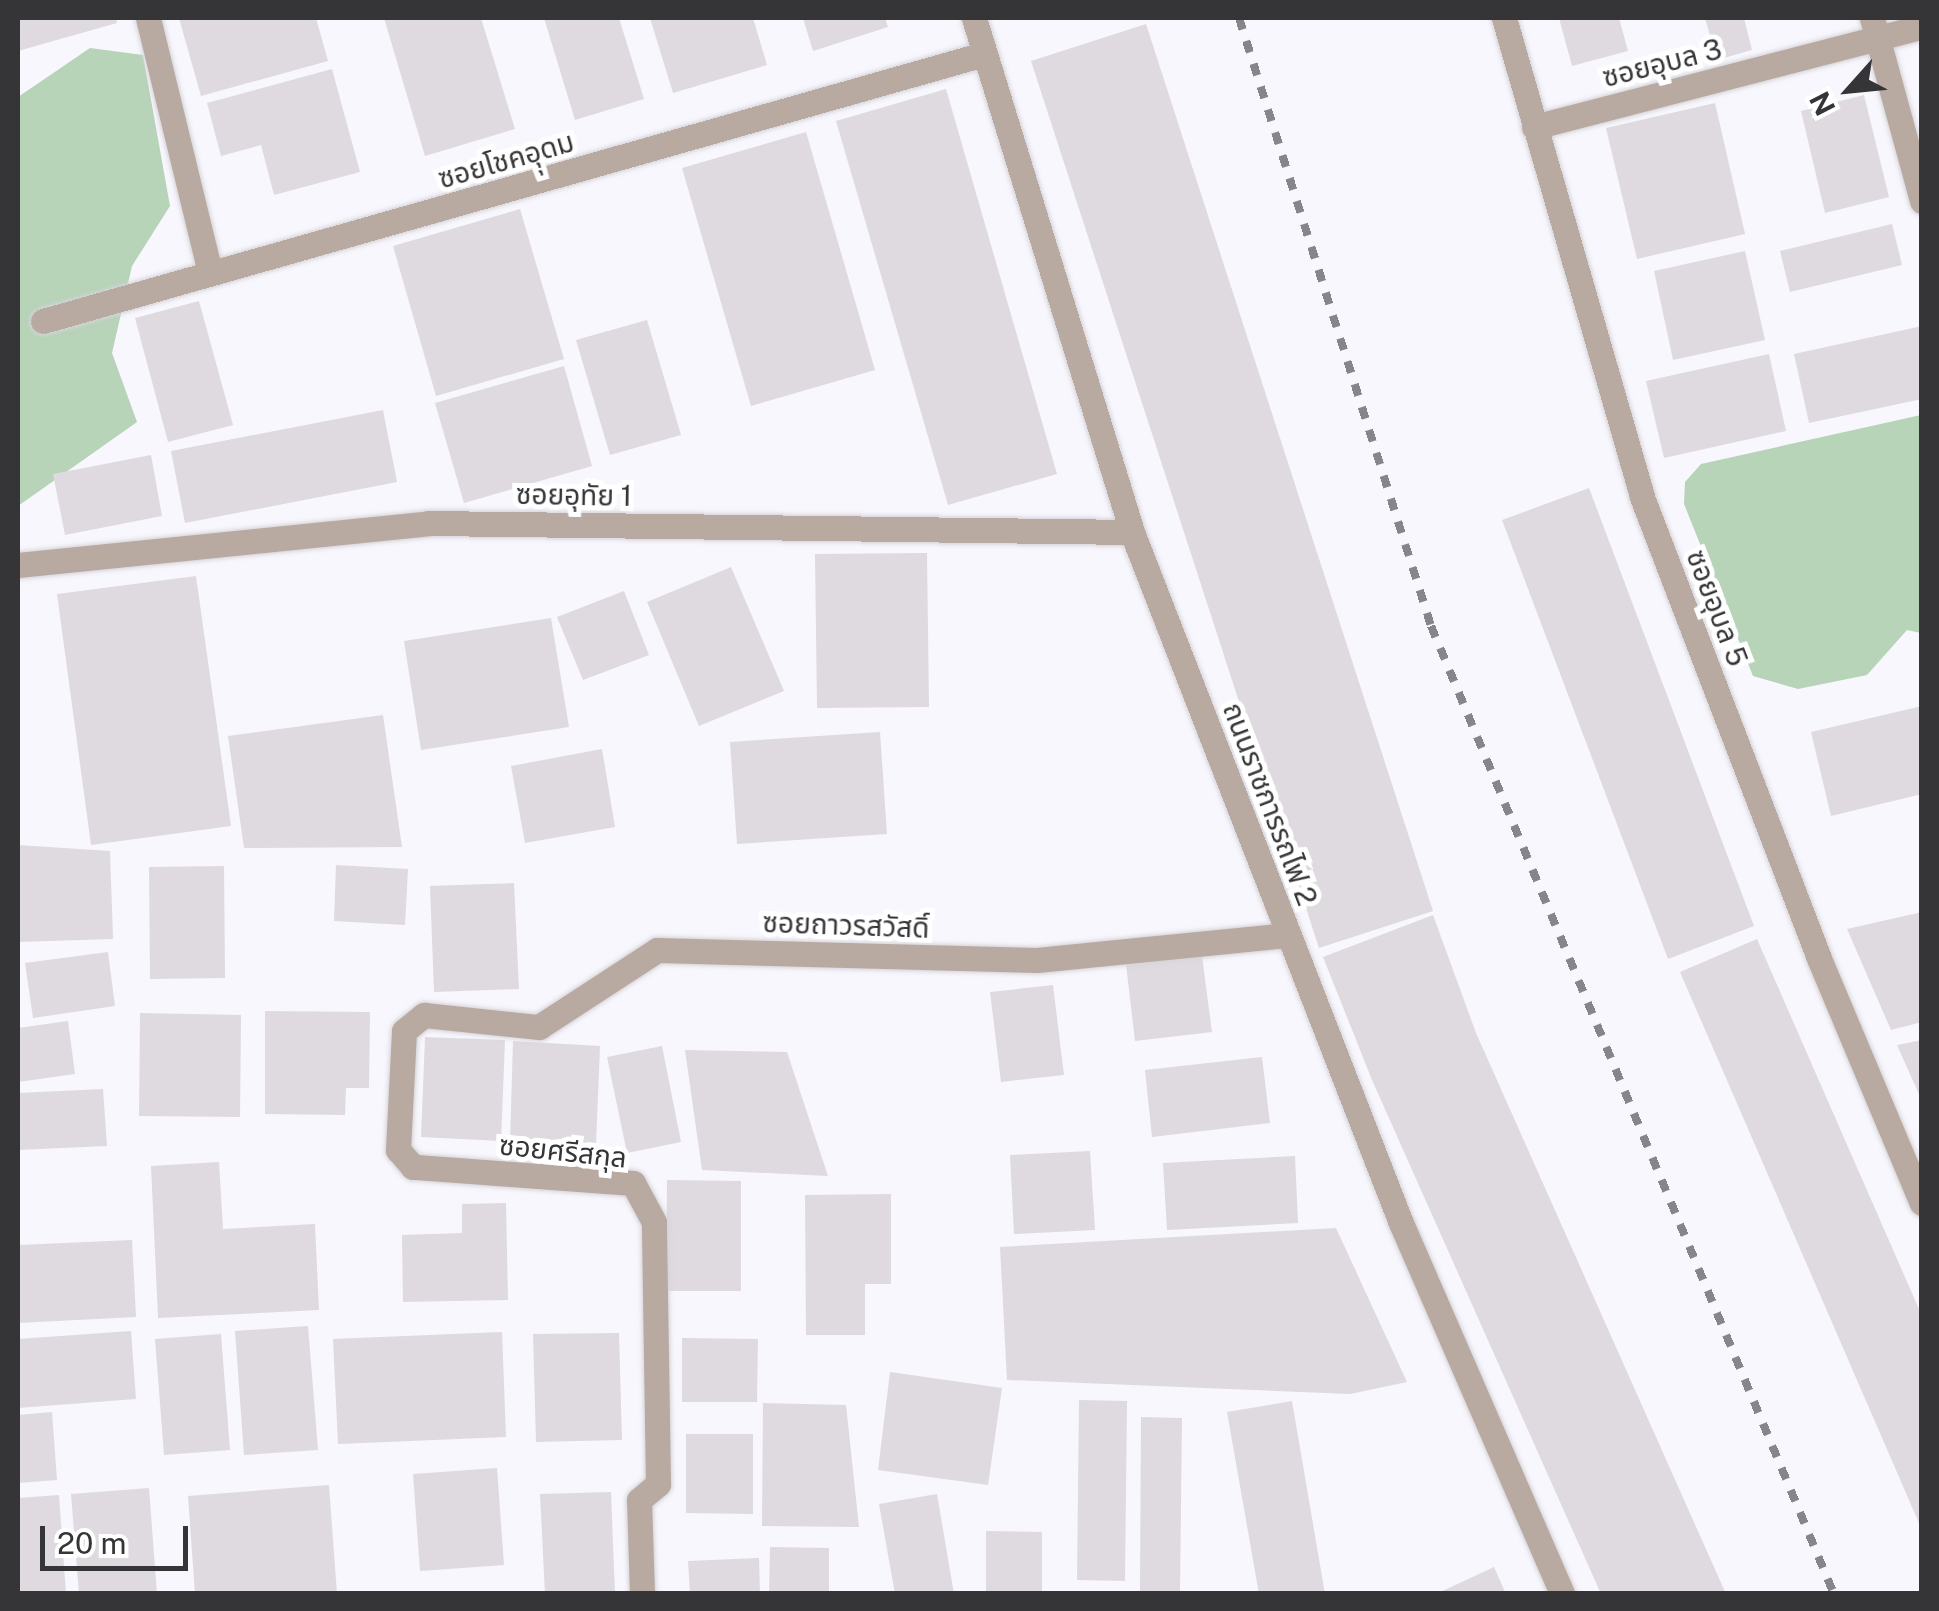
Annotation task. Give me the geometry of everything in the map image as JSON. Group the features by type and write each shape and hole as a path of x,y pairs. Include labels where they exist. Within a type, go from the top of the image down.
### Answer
{"street":[{"path":"148,18 210,273"},
{"name":"ถนนราชการรถไฟ 2","path":"974,18 1132,532 1401,1223 1562,1594"},
{"name":"ซอยอุบล 5","path":"1504,18 1642,497 1818,956 1922,1203"},
{"name":"ซอยอุบล 3","path":"1534,126 1875,28 1922,27"},
{"path":"1875,28 1922,202"},
{"name":"ซอยโชคอุุดม","path":"43,321 984,54"},
{"name":"ซอยอุทัย 1","path":"18,565 428,523 1132,532"},
{"name":"ซอยถาวรสวัสดิ์","path":"424,1015 539,1027 657,950 1037,960 1289,935"},
{"name":"ซอยศรีสกุล","path":"424,1015 404,1031 398,1150 413,1168 633,1183 654,1222 658,1484 639,1500 642,1594"}],"green space":[{"path":"90,48 143,55 170,206 132,266 112,353 137,422 18,506 18,97"},
{"path":"1921,415 1921,633 1907,630 1867,675 1798,689 1753,676 1684,504 1685,482 1701,464"}],"building":[{"path":"18,18 116,18 117,23 18,51"},
{"path":"179,18 316,18 328,61 201,96"},
{"path":"384,18 481,18 515,129 425,156"},
{"path":"544,18 619,18 644,99 575,120"},
{"path":"650,18 753,18 767,65 673,93"},
{"path":"803,18 885,18 888,27 813,51"},
{"path":"1559,18 1619,18 1628,51 1572,66"},
{"path":"1705,18 1744,18 1752,50 1717,60"},
{"path":"1146,24 1433,911 1319,948 1031,61"},
{"path":"332,69 360,172 274,195 261,145 221,156 207,103"},
{"path":"946,89 1057,474 948,505 836,121"},
{"path":"1864,95 1889,197 1825,213 1801,111"},
{"path":"1715,103 1745,234 1637,259 1606,128"},
{"path":"806,132 875,370 751,406 682,168"},
{"path":"520,209 564,359 436,396 393,246"},
{"path":"1892,224 1902,265 1790,292 1780,251"},
{"path":"1745,251 1765,340 1673,360 1654,271"},
{"path":"199,301 233,425 168,442 135,318"},
{"path":"647,320 681,435 610,455 576,340"},
{"path":"1922,326 1922,399 1809,423 1794,354"},
{"path":"1769,354 1786,431 1664,458 1646,381"},
{"path":"564,366 592,466 464,503 435,403"},
{"path":"383,410 397,482 185,523 171,451"},
{"path":"151,455 162,516 65,535 53,474"},
{"path":"1589,488 1754,926 1668,959 1502,520"},
{"path":"927,553 929,707 817,708 815,554"},
{"path":"731,567 784,691 699,726 647,602"},
{"path":"196,576 231,826 91,845 57,594"},
{"path":"624,591 649,655 583,680 557,617"},
{"path":"551,618 569,727 421,750 404,641"},
{"path":"1922,706 1922,794 1831,816 1811,732"},
{"path":"383,715 402,847 244,848 228,736"},
{"path":"880,732 887,834 737,844 730,742"},
{"path":"602,749 615,827 525,843 511,766"},
{"path":"18,845 110,851 113,939 18,942"},
{"path":"336,865 408,869 405,925 334,921"},
{"path":"224,866 225,978 150,979 149,867"},
{"path":"514,883 519,989 434,992 430,886"},
{"path":"1922,912 1922,1022 1891,1030 1847,929"},
{"path":"1433,915 1476,1033 1726,1594 1601,1594 1372,1080 1323,957"},
{"path":"1757,939 1922,1316 1922,1530 1680,972"},
{"path":"108,952 115,1006 33,1018 25,963"},
{"path":"1202,956 1212,1032 1135,1041 1126,964"},
{"path":"1053,985 1064,1075 1001,1082 990,992"},
{"path":"265,1011 370,1012 369,1088 346,1088 345,1115 265,1114"},
{"path":"140,1013 241,1015 240,1117 139,1116"},
{"path":"68,1021 75,1074 18,1082 18,1028"},
{"path":"425,1037 505,1040 501,1141 421,1137"},
{"path":"1922,1040 1922,1101 1897,1045"},
{"path":"513,1041 600,1046 596,1145 510,1142"},
{"path":"662,1046 681,1142 627,1153 607,1057"},
{"path":"685,1050 787,1052 828,1176 702,1170"},
{"path":"1262,1057 1270,1123 1152,1137 1145,1070"},
{"path":"103,1089 107,1146 18,1150 18,1093"},
{"path":"1090,1151 1095,1230 1014,1234 1010,1155"},
{"path":"1295,1156 1298,1223 1167,1230 1163,1163"},
{"path":"219,1162 223,1229 315,1224 319,1310 158,1318 151,1166"},
{"path":"667,1180 741,1181 741,1291 666,1291"},
{"path":"891,1194 891,1284 865,1284 865,1335 806,1335 805,1195"},
{"path":"506,1203 508,1300 403,1302 402,1235 462,1233 462,1204"},
{"path":"1336,1228 1407,1382 1350,1394 1007,1380 1000,1247"},
{"path":"132,1240 136,1317 18,1323 18,1245"},
{"path":"308,1326 318,1450 244,1455 235,1331"},
{"path":"131,1331 136,1399 18,1408 18,1339"},
{"path":"502,1332 506,1437 338,1444 333,1339"},
{"path":"619,1333 622,1440 536,1442 533,1334"},
{"path":"221,1334 230,1450 164,1455 155,1339"},
{"path":"682,1338 758,1339 757,1402 682,1402"},
{"path":"890,1372 1002,1388 988,1485 878,1470"},
{"path":"1079,1400 1127,1401 1125,1581 1077,1580"},
{"path":"1292,1401 1325,1594 1259,1594 1227,1412"},
{"path":"763,1403 846,1405 859,1527 762,1526"},
{"path":"52,1412 57,1480 18,1483 18,1415"},
{"path":"1141,1417 1182,1418 1180,1594 1140,1594"},
{"path":"686,1434 753,1434 753,1514 686,1513"},
{"path":"497,1468 504,1565 420,1571 413,1474"},
{"path":"329,1485 337,1594 195,1594 188,1496"},
{"path":"149,1488 157,1594 79,1594 71,1494"},
{"path":"611,1492 615,1594 545,1594 540,1494"},
{"path":"937,1494 954,1594 895,1594 879,1504"},
{"path":"59,1495 66,1594 18,1594 18,1498"},
{"path":"986,1531 1042,1532 1042,1594 986,1594"},
{"path":"770,1547 829,1548 829,1594 769,1594"},
{"path":"759,1558 760,1594 690,1594 688,1561"},
{"path":"1494,1567 1506,1594 1436,1594"}],"railway":[{"path":"1239,18 1431,626 1834,1594"}]}
